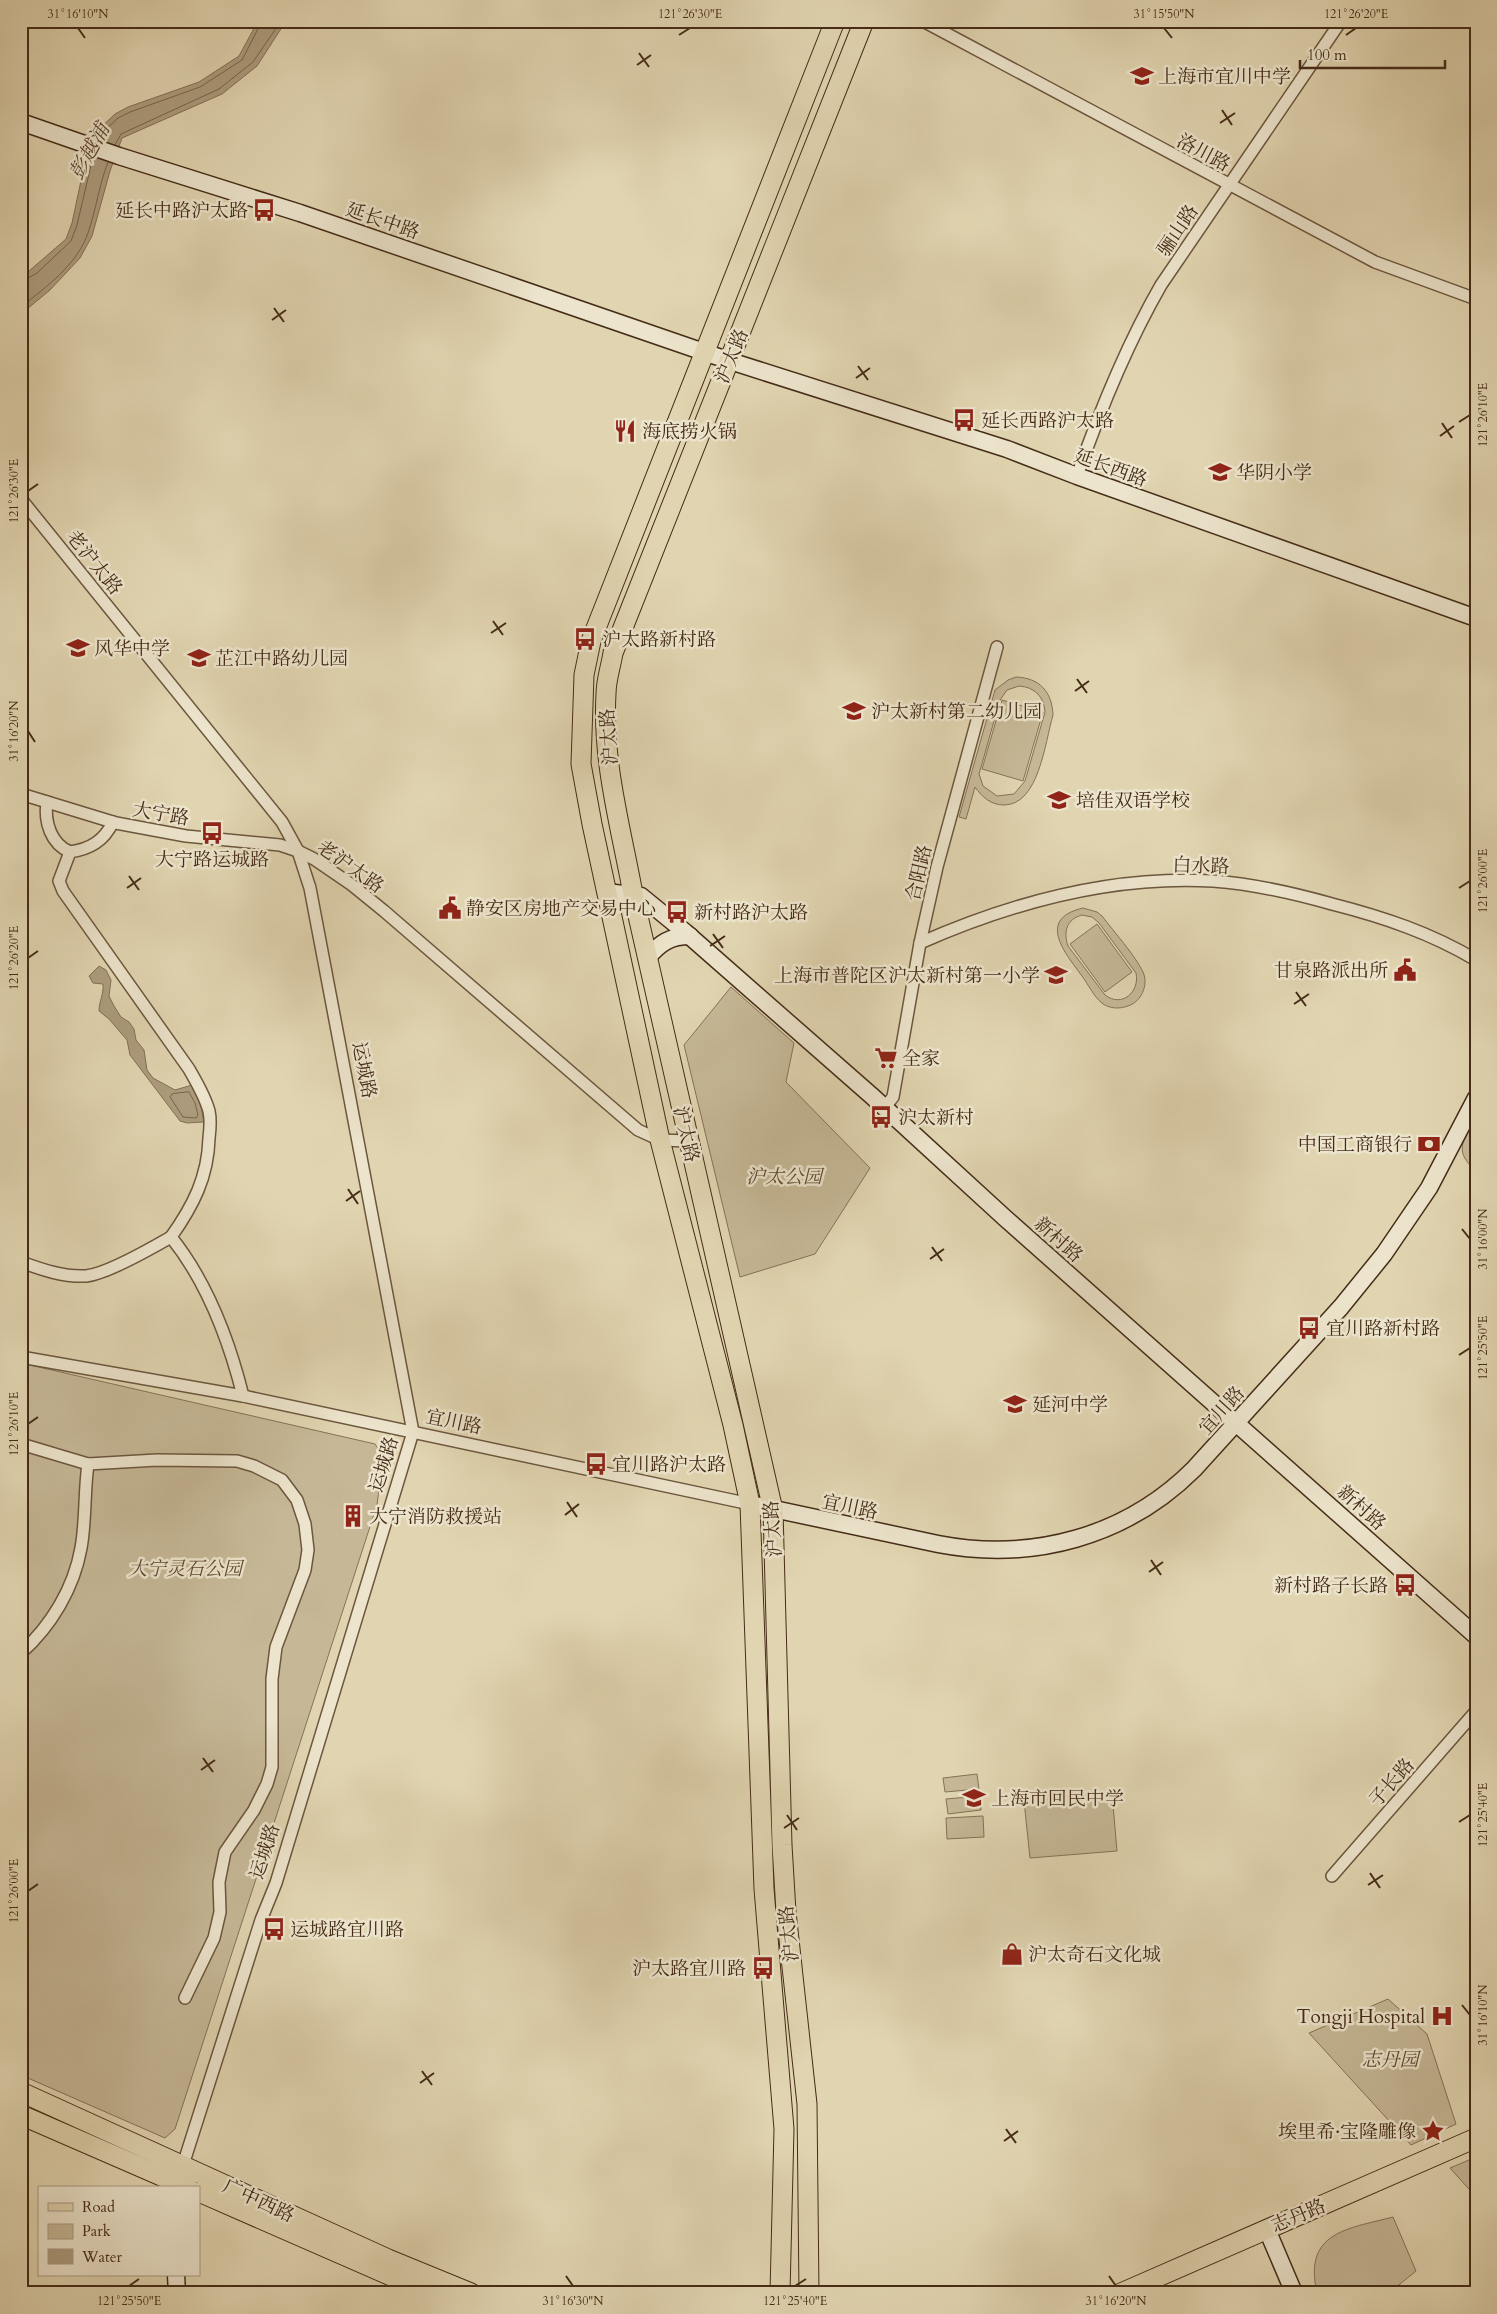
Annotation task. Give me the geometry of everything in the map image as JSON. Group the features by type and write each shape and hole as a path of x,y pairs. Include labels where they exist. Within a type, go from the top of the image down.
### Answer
{"main road":[{"name":"沪太路","path":"780,2293 784,2129 764,1889 750,1504 733,1425 660,1140 606,892 581,764 584,676 591,641 835,21"},
{"name":"沪太路","path":"809,2293 806,2104 786,1912 782,1845 773,1510 688,1141 612,792 607,743 606,693 613,653 864,21"},
{"name":"广中西路","path":"21,2092 388,2259 471,2293"},
{"path":"21,2115 181,2186"},
{"name":"志丹路","path":"1148,2293 1268,2234 1476,2138"},
{"name":"志丹路","path":"1121,2293 1476,2150"},
{"name":"广中西路","path":"200,2192 430,2293"}],"street":[{"name":"洛川路","path":"923,21 1375,262 1476,299"},
{"name":"骊山路","path":"1077,476 1119,367 1138,325 1161,286 1228,185 1341,21"},
{"name":"延长中路","path":"21,122 88,146 300,213 730,361"},
{"name":"延长西路","path":"730,361 1007,449 1077,476 1476,618"},
{"name":"老沪太路","path":"21,499 282,822 298,851 352,885 638,1130 660,1140 688,1141"},
{"name":"合阳路","path":"885,1108 893,1097 920,943 954,801 997,647"},
{"name":"大宁路","path":"21,794 113,822 186,836 270,844 298,851"},
{"path":"47,802 46,822 60,848 70,852 91,846 104,839 113,822"},
{"name":"运城路","path":"181,2186 183,2165 260,1920 276,1883 414,1432 310,888 298,851"},
{"path":"21,1262 52,1273 89,1276 139,1255 171,1237 193,1204 203,1182 209,1152 209,1113 189,1069 63,891 59,882 70,852"},
{"name":"白水路","path":"920,943 962,924 1048,897 1118,885 1191,880 1241,884 1270,889 1363,912 1424,933 1476,960"},
{"name":"新村路","path":"606,892 633,894 649,901 690,936 1476,1636"},
{"path":"647,958 659,944 676,936 690,936"},
{"name":"宜川路","path":"21,1357 243,1396 959,1548 998,1551 1055,1544 1104,1530 1153,1504 1180,1483 1341,1307 1384,1254 1429,1188 1476,1098"},
{"path":"171,1237 183,1252 219,1321 232,1351 243,1396"},
{"path":"21,1444 88,1464 157,1460 237,1461 254,1466 282,1480 297,1500 305,1524 308,1550 305,1570 276,1648 272,1679 272,1767 267,1784 254,1810 225,1852 219,1882 220,1912 214,1938 185,1998"},
{"path":"21,1653 54,1616 70,1583 81,1548 88,1464"},
{"name":"子长路","path":"1332,1876 1476,1710"},
{"path":"1268,2234 1294,2293"},
{"path":"176,2276 177,2293"}],"green space":[{"path":"1016,677 1032,680 1043,688 1050,700 1053,715 1039,770 1033,784 1025,795 1016,802 1004,805 995,804 984,797 975,787 966,819 959,817 995,690 1008,680","holes":["1019,686 1030,688 1041,697 1045,712 1025,781 1014,794 997,796 983,786 979,774 1000,700 1007,690"]},
{"path":"1002,700 1043,712 1023,781 982,769"},
{"path":"1083,908 1097,912 1135,958 1143,972 1145,982 1143,992 1133,1004 1122,1008 1111,1007 1102,1003 1094,994 1068,957 1058,938 1058,928 1061,920 1069,913","holes":["1082,915 1092,917 1099,923 1136,973 1137,980 1135,986 1132,992 1123,999 1111,999 1105,995 1068,946 1066,931 1073,919"]},
{"path":"1097,924 1132,972 1105,992 1070,944"},
{"name":"沪太公园","path":"731,987 794,1043 786,1082 870,1168 815,1254 740,1277 684,1045"},
{"path":"1468,1131 1476,1136 1476,1160 1473,1159 1470,1165 1464,1157 1462,1149"},
{"name":"大宁灵石公园","path":"21,1363 375,1444 383,1456 377,1505 175,2129 165,2138 21,2075"},
{"path":"977,1774 979,1789 945,1792 943,1778"},
{"path":"1112,1793 1117,1851 1030,1858 1024,1801"},
{"path":"980,1796 981,1810 948,1814 946,1799"},
{"path":"983,1816 984,1837 947,1839 946,1818"},
{"name":"志丹园","path":"1388,1999 1427,2034 1456,2124 1411,2145 1309,2033"},
{"path":"1476,2157 1476,2197 1450,2168"},
{"path":"1393,2217 1416,2271 1389,2293 1317,2293 1314,2273 1316,2257 1323,2245 1332,2237 1345,2230"}],"water":[{"path":"258,21 286,21 257,66 222,94 122,138 110,171 92,236 80,258 50,290 21,314 21,278 66,239 72,223 85,162 97,131 115,114 128,107 199,82 239,56"},
{"path":"99,966 106,970 111,980 109,996 114,1006 121,1017 129,1022 134,1029 136,1040 144,1050 147,1070 153,1078 175,1090 192,1085 200,1101 204,1122 187,1123 180,1121 130,1055 127,1040 109,1019 99,1011 103,984 93,983 89,976"}],"place":[{"name":"上海市宜川中学","path":"1142,76"},
{"name":"延长中路沪太路","path":"264,210"},
{"name":"延长西路沪太路","path":"964,420"},
{"name":"海底捞火锅","path":"625,431"},
{"name":"华阴小学","path":"1220,472"},
{"name":"沪太路新村路","path":"585,639"},
{"name":"风华中学","path":"78,648"},
{"name":"芷江中路幼儿园","path":"199,658"},
{"name":"沪太新村第二幼儿园","path":"854,711"},
{"name":"培佳双语学校","path":"1059,800"},
{"name":"大宁路运城路","path":"212,833"},
{"name":"静安区房地产交易中心","path":"450,908"},
{"name":"新村路沪太路","path":"677,912"},
{"name":"甘泉路派出所","path":"1405,970"},
{"name":"上海市普陀区沪太新村第一小学","path":"1056,975"},
{"name":"全家","path":"886,1058"},
{"name":"沪太新村","path":"881,1117"},
{"name":"中国工商银行","path":"1429,1144"},
{"name":"宜川路新村路","path":"1309,1328"},
{"name":"延河中学","path":"1015,1404"},
{"name":"宜川路沪太路","path":"596,1464"},
{"name":"大宁消防救援站","path":"353,1516"},
{"name":"新村路子长路","path":"1405,1585"},
{"name":"上海市回民中学","path":"974,1798"},
{"name":"运城路宜川路","path":"274,1929"},
{"name":"沪太奇石文化城","path":"1012,1954"},
{"name":"沪太路宜川路","path":"763,1968"},
{"name":"Tongji Hospital","path":"1442,2016"},
{"name":"埃里希·宝隆雕像","path":"1433,2131"}],"water label":[{"name":"彭越浦","path":"89,151"}]}
